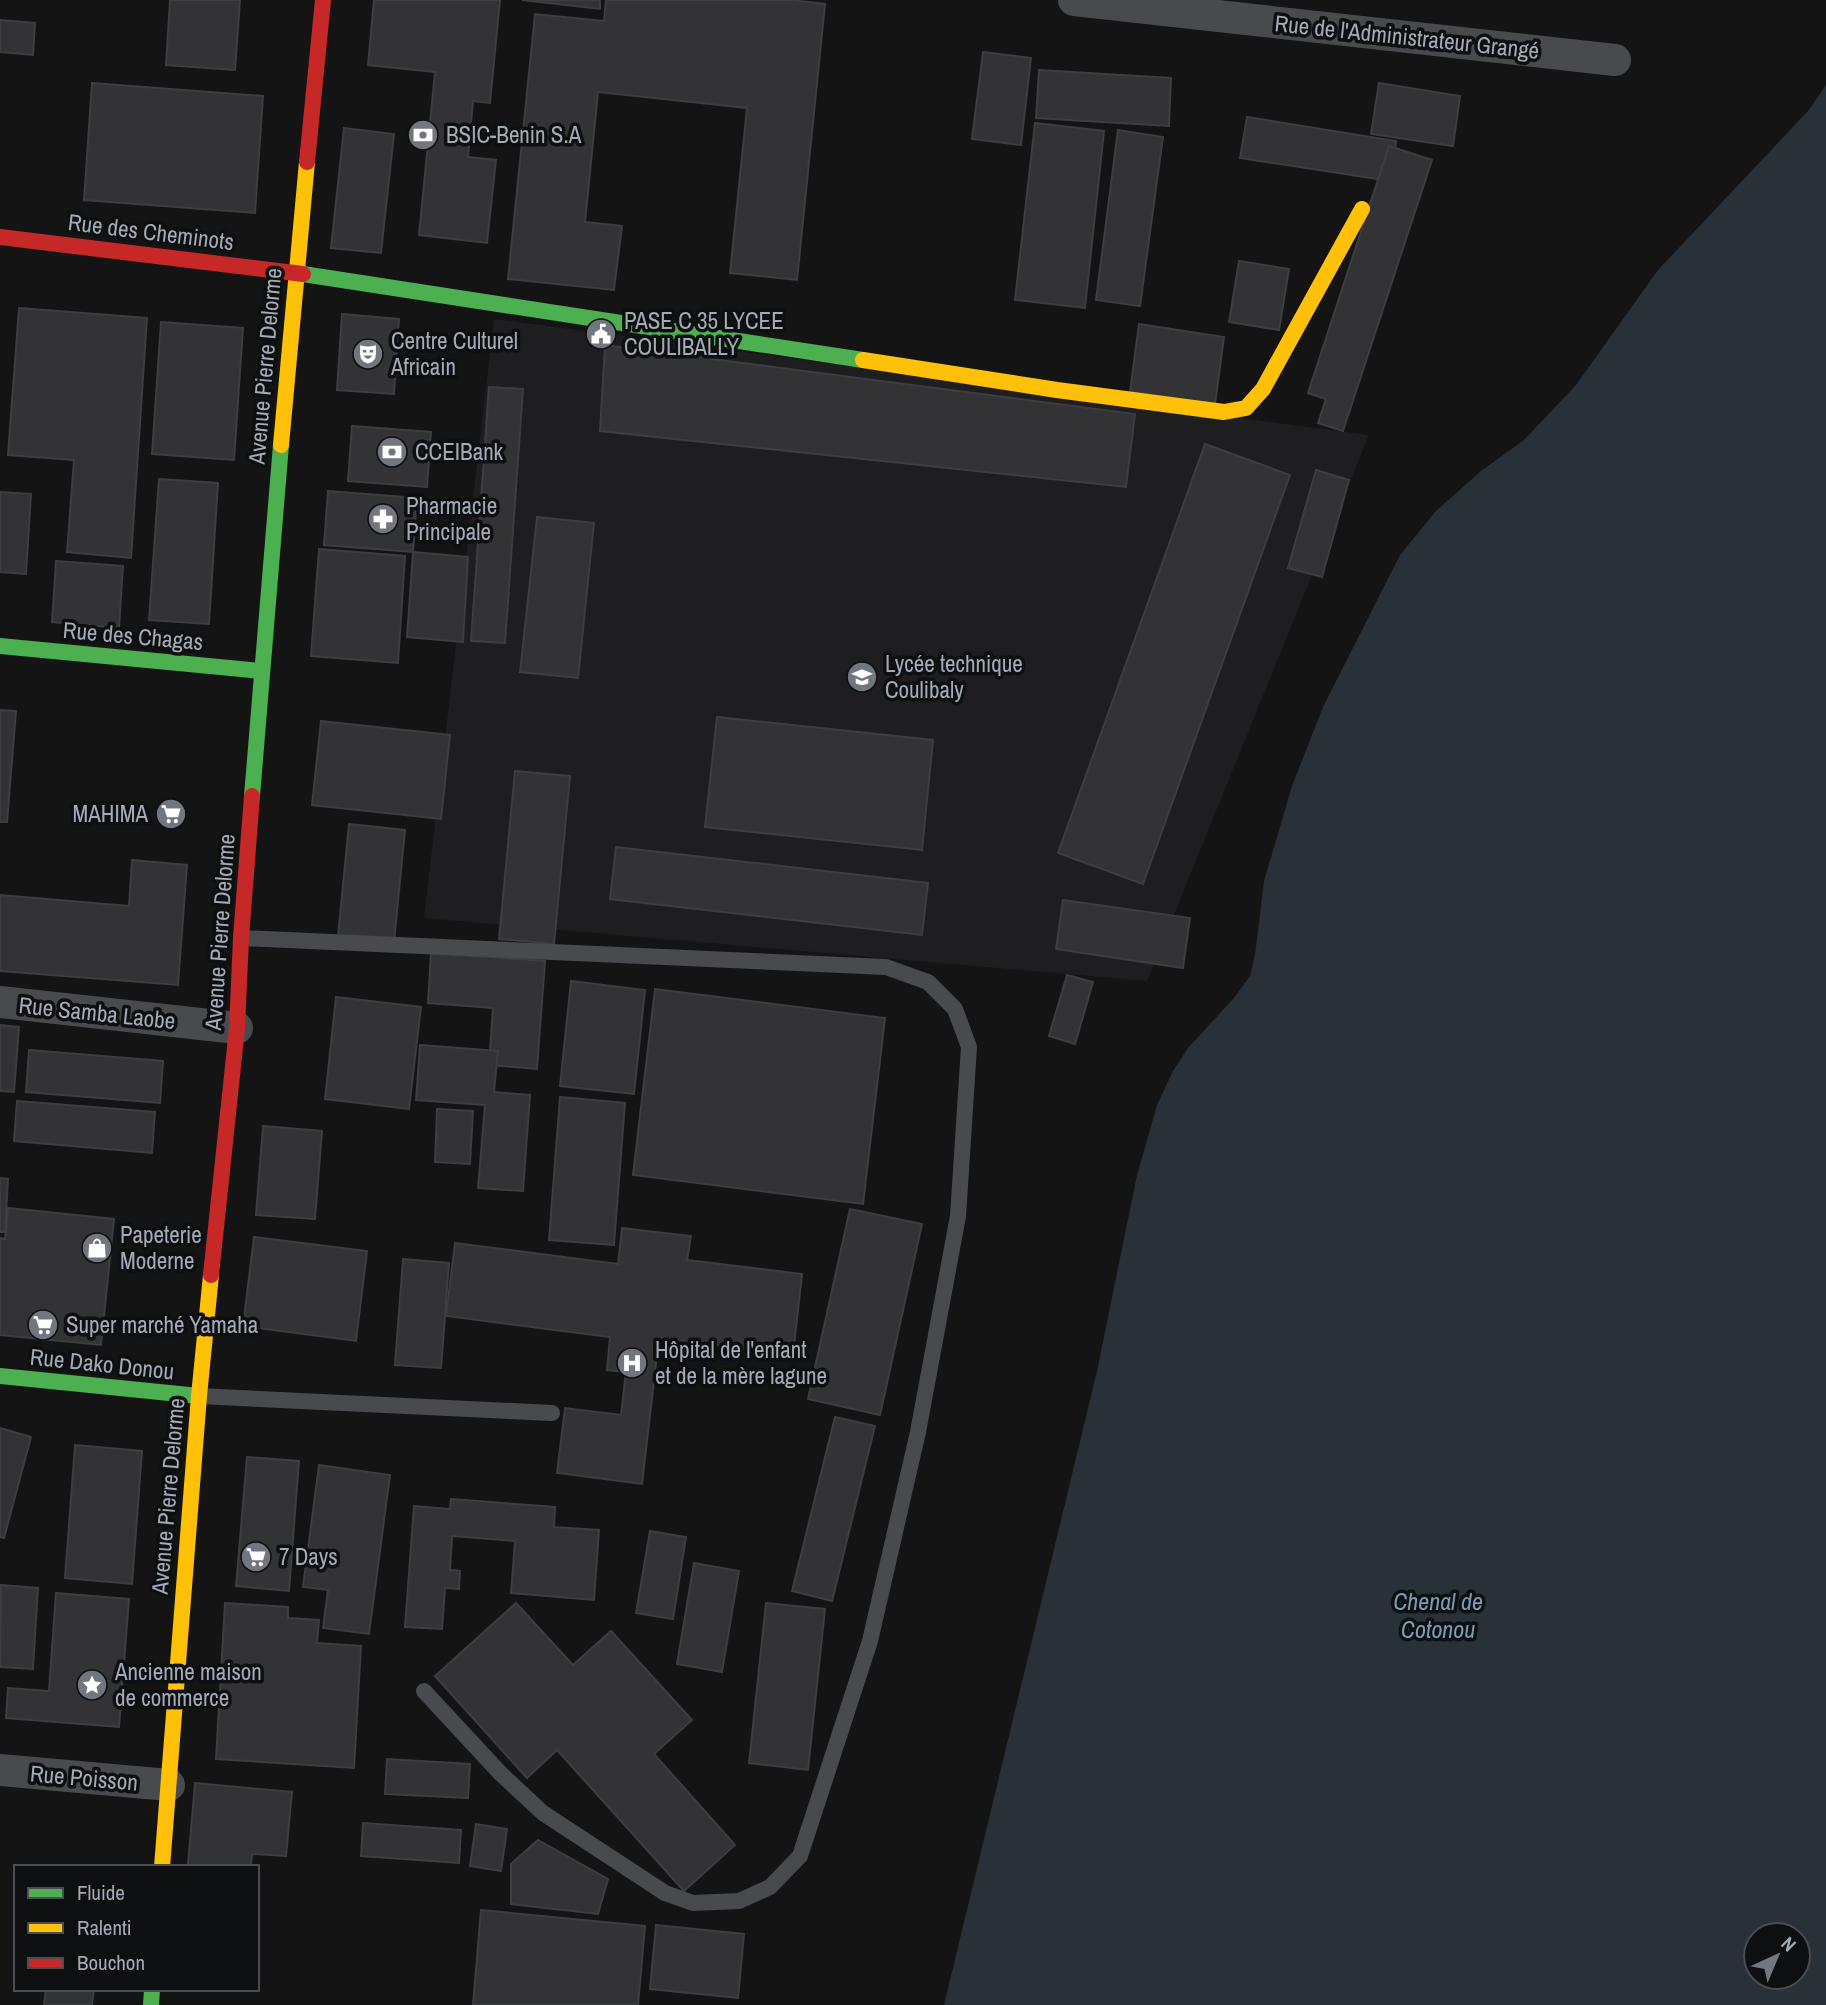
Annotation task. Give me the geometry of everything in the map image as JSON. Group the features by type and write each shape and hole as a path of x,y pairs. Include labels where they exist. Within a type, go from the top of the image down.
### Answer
{"street":[{"name":"Avenue Pierre Delorme","path":"162,1865 199,1396 237,1028 261,671 323,0"},
{"name":"Rue de l'Administrateur Grangé","path":"1074,0 1615,60"},
{"name":"Rue des Cheminots","path":"0,237 296,272 1057,390 1224,412 1246,408 1263,389 1363,209"},
{"name":"Rue des Chagas","path":"0,646 261,671"},
{"name":"Rue Samba Laobe","path":"0,1002 237,1028"},
{"name":"Rue Dako Donou","path":"0,1376 199,1396"},
{"name":"Rue Poisson","path":"0,1770 169,1785"}],"lane":[{"path":"242,938 886,967 929,982 955,1009 969,1047 958,1216 918,1433 870,1641 800,1856 771,1887 739,1901 693,1903 665,1893 543,1814 501,1774 424,1691"},
{"path":"199,1396 552,1413"}],"shaded area":[{"name":"Lycée technique Coulibaly","path":"494,319 1369,435 1147,981 424,918"}],"water":[{"name":"Chenal de Cotonou","path":"1826,85 1826,2005 944,2005 1097,1371 1137,1175 1157,1105 1173,1071 1188,1048 1234,998 1250,976 1264,881 1292,786 1323,707 1400,555 1436,511 1481,471 1524,440 1576,385 1658,270 1808,111"}],"building":[{"path":"170,0 240,0 235,70 166,65"},
{"path":"374,0 500,0 490,103 473,101 468,157 496,160 487,243 419,235 435,72 368,65"},
{"path":"522,0 600,0 600,9"},
{"path":"606,0 791,0 825,4 797,280 730,273 747,108 598,92 585,222 622,226 614,290 508,279 535,14 604,21"},
{"path":"0,20 35,23 33,55 0,52"},
{"path":"983,52 1031,58 1021,145 972,139"},
{"path":"1039,70 1171,78 1169,126 1036,118"},
{"path":"92,83 263,96 255,213 84,200"},
{"path":"1379,83 1460,96 1453,146 1371,134"},
{"path":"1247,117 1396,141 1391,181 1240,158"},
{"path":"1035,123 1104,131 1085,308 1015,300"},
{"path":"344,128 394,134 381,253 331,248"},
{"path":"1118,130 1163,137 1140,306 1096,300"},
{"path":"1389,146 1432,160 1343,431 1318,423 1326,399 1308,393"},
{"path":"1239,261 1289,269 1279,330 1229,322"},
{"path":"19,308 147,318 131,558 67,552 74,460 8,455"},
{"name":"Centre Culturel Africain","path":"342,314 399,319 394,394 337,390"},
{"path":"161,322 243,328 234,460 152,454"},
{"path":"1139,324 1224,337 1215,404 1130,392"},
{"path":"605,345 1135,414 1126,487 600,431"},
{"path":"489,387 523,389 505,643 471,641"},
{"path":"352,426 431,432 427,487 348,481"},
{"path":"1205,444 1290,475 1143,884 1058,853"},
{"path":"1316,470 1349,480 1322,577 1288,568"},
{"path":"159,479 218,483 209,624 149,620"},
{"path":"328,491 417,498 413,552 324,545"},
{"path":"0,492 31,494 26,574 0,572"},
{"path":"537,517 594,523 578,678 520,672"},
{"path":"319,549 405,556 398,663 311,656"},
{"path":"413,552 468,557 463,642 407,637"},
{"path":"56,561 123,566 119,628 52,622"},
{"path":"0,710 16,711 7,822 0,822"},
{"path":"717,717 933,740 922,850 705,827"},
{"path":"321,721 450,735 441,819 312,805"},
{"path":"515,771 570,776 554,944 499,939"},
{"path":"349,824 405,830 394,942 338,936"},
{"path":"616,847 928,883 922,935 610,899"},
{"path":"132,860 187,865 178,985 0,971 0,895 129,906"},
{"path":"1063,900 1190,918 1183,968 1056,949"},
{"path":"431,953 545,961 537,1069 489,1065 493,1008 428,1003"},
{"path":"1067,975 1093,982 1075,1044 1049,1036"},
{"path":"571,981 645,990 634,1094 560,1086"},
{"path":"655,989 885,1018 863,1204 633,1175"},
{"path":"336,997 421,1007 409,1109 325,1099"},
{"path":"0,1025 19,1027 14,1092 0,1091"},
{"path":"420,1045 498,1051 494,1092 530,1095 523,1191 478,1188 485,1105 416,1100"},
{"path":"29,1050 163,1061 160,1103 26,1092"},
{"path":"560,1097 625,1103 614,1245 549,1240"},
{"path":"17,1101 155,1112 152,1153 14,1141"},
{"path":"437,1109 473,1111 470,1164 435,1162"},
{"path":"263,1126 322,1131 315,1219 256,1215"},
{"path":"0,1178 8,1179 5,1232 0,1232"},
{"path":"8,1208 114,1219 101,1345 0,1335 0,1238 5,1239"},
{"path":"850,1209 922,1224 880,1415 808,1399"},
{"name":"Hôpital de l'enfant et de la mère lagune","path":"622,1228 691,1236 687,1260 802,1274 793,1355 659,1338 642,1484 557,1473 565,1408 621,1415 626,1372 607,1370 610,1337 446,1316 455,1243 618,1264"},
{"path":"254,1237 367,1251 356,1341 243,1326"},
{"path":"403,1259 449,1263 441,1368 395,1365"},
{"path":"835,1417 875,1426 832,1601 792,1591"},
{"path":"0,1428 31,1437 4,1538 0,1537"},
{"path":"75,1445 142,1451 132,1584 65,1578"},
{"path":"247,1457 299,1461 289,1591 236,1586"},
{"path":"319,1465 390,1475 369,1634 323,1628 328,1590 303,1587"},
{"path":"451,1499 555,1507 554,1527 599,1530 594,1600 511,1593 515,1541 452,1536 450,1570 460,1571 459,1589 445,1588 442,1629 405,1627 414,1506 450,1509"},
{"path":"650,1531 686,1537 673,1619 636,1613"},
{"path":"694,1563 739,1571 722,1672 677,1664"},
{"path":"1,1585 38,1588 33,1669 0,1667"},
{"path":"56,1593 129,1599 119,1727 6,1718 8,1688 49,1691"},
{"path":"225,1603 288,1607 288,1618 319,1620 317,1643 361,1646 354,1768 216,1759"},
{"path":"516,1603 573,1665 611,1631 692,1720 654,1754 735,1845 684,1891 557,1750 527,1778 435,1676"},
{"path":"766,1603 825,1609 808,1770 749,1763"},
{"path":"387,1759 470,1764 468,1798 385,1794"},
{"path":"195,1783 292,1792 286,1856 252,1854 251,1865 188,1865"},
{"path":"363,1823 461,1830 459,1863 361,1856"},
{"path":"476,1824 507,1829 501,1871 470,1866"},
{"path":"538,1840 608,1879 598,1914 511,1904 511,1864"},
{"path":"481,1910 645,1926 638,2005 473,2005"},
{"path":"656,1925 744,1934 738,1998 650,1989"},
{"path":"46,1991 94,1991 92,2005 44,2005"}],"traffic: fast":[{"path":"303,274 863,360"},
{"path":"252,796 281,445"},
{"path":"0,646 261,671"},
{"path":"0,1376 199,1396"},
{"path":"151,2005 152,1991"}],"traffic: slow":[{"path":"281,445 307,162"},
{"path":"863,360 1224,412 1246,408 1263,389 1362,209"},
{"path":"162,1865 211,1275"}],"traffic: jam":[{"path":"307,162 323,0"},
{"path":"0,237 303,274"},
{"path":"211,1275 237,1028 252,796"}],"place":[{"name":"BSIC-Benin S.A","path":"423,135"},
{"name":"PASE C 35 LYCEE COULIBALLY","path":"601,334"},
{"name":"Centre Culturel Africain","path":"368,354"},
{"name":"CCEIBank","path":"392,452"},
{"name":"Pharmacie Principale","path":"383,519"},
{"name":"Lycée technique Coulibaly","path":"862,677"},
{"name":"MAHIMA","path":"171,814"},
{"name":"Papeterie Moderne","path":"97,1248"},
{"name":"Super marché Yamaha","path":"43,1325"},
{"name":"Hôpital de l'enfant et de la mère lagune","path":"632,1363"},
{"name":"7 Days","path":"256,1557"},
{"name":"Ancienne maison de commerce","path":"92,1685"}]}
